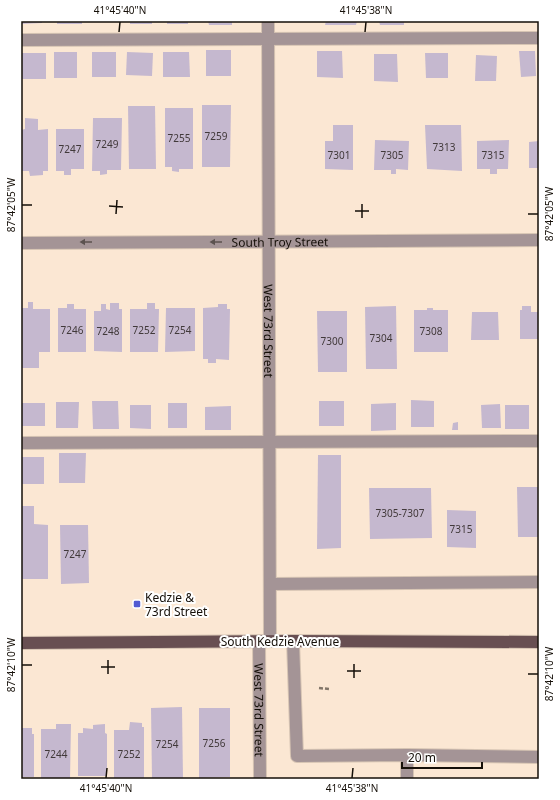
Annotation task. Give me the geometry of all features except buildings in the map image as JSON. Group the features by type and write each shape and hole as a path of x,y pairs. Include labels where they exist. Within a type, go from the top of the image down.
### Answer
{"main road":[{"name":"South Kedzie Avenue","path":"21,643 265,641 539,642"}],"street":[{"name":"West 73rd Street","path":"260,779 265,641 271,584 268,21"},
{"path":"21,40 539,38"},
{"name":"South Troy Street","path":"21,243 539,240"},
{"path":"21,443 539,441"},
{"path":"271,584 539,582"},
{"path":"293,641 297,756 407,755 539,757"},
{"path":"407,755 407,779"}],"path":[{"path":"319,688 328,689"}],"place":[{"name":"Kedzie & 73rd Street","path":"137,604"}]}
